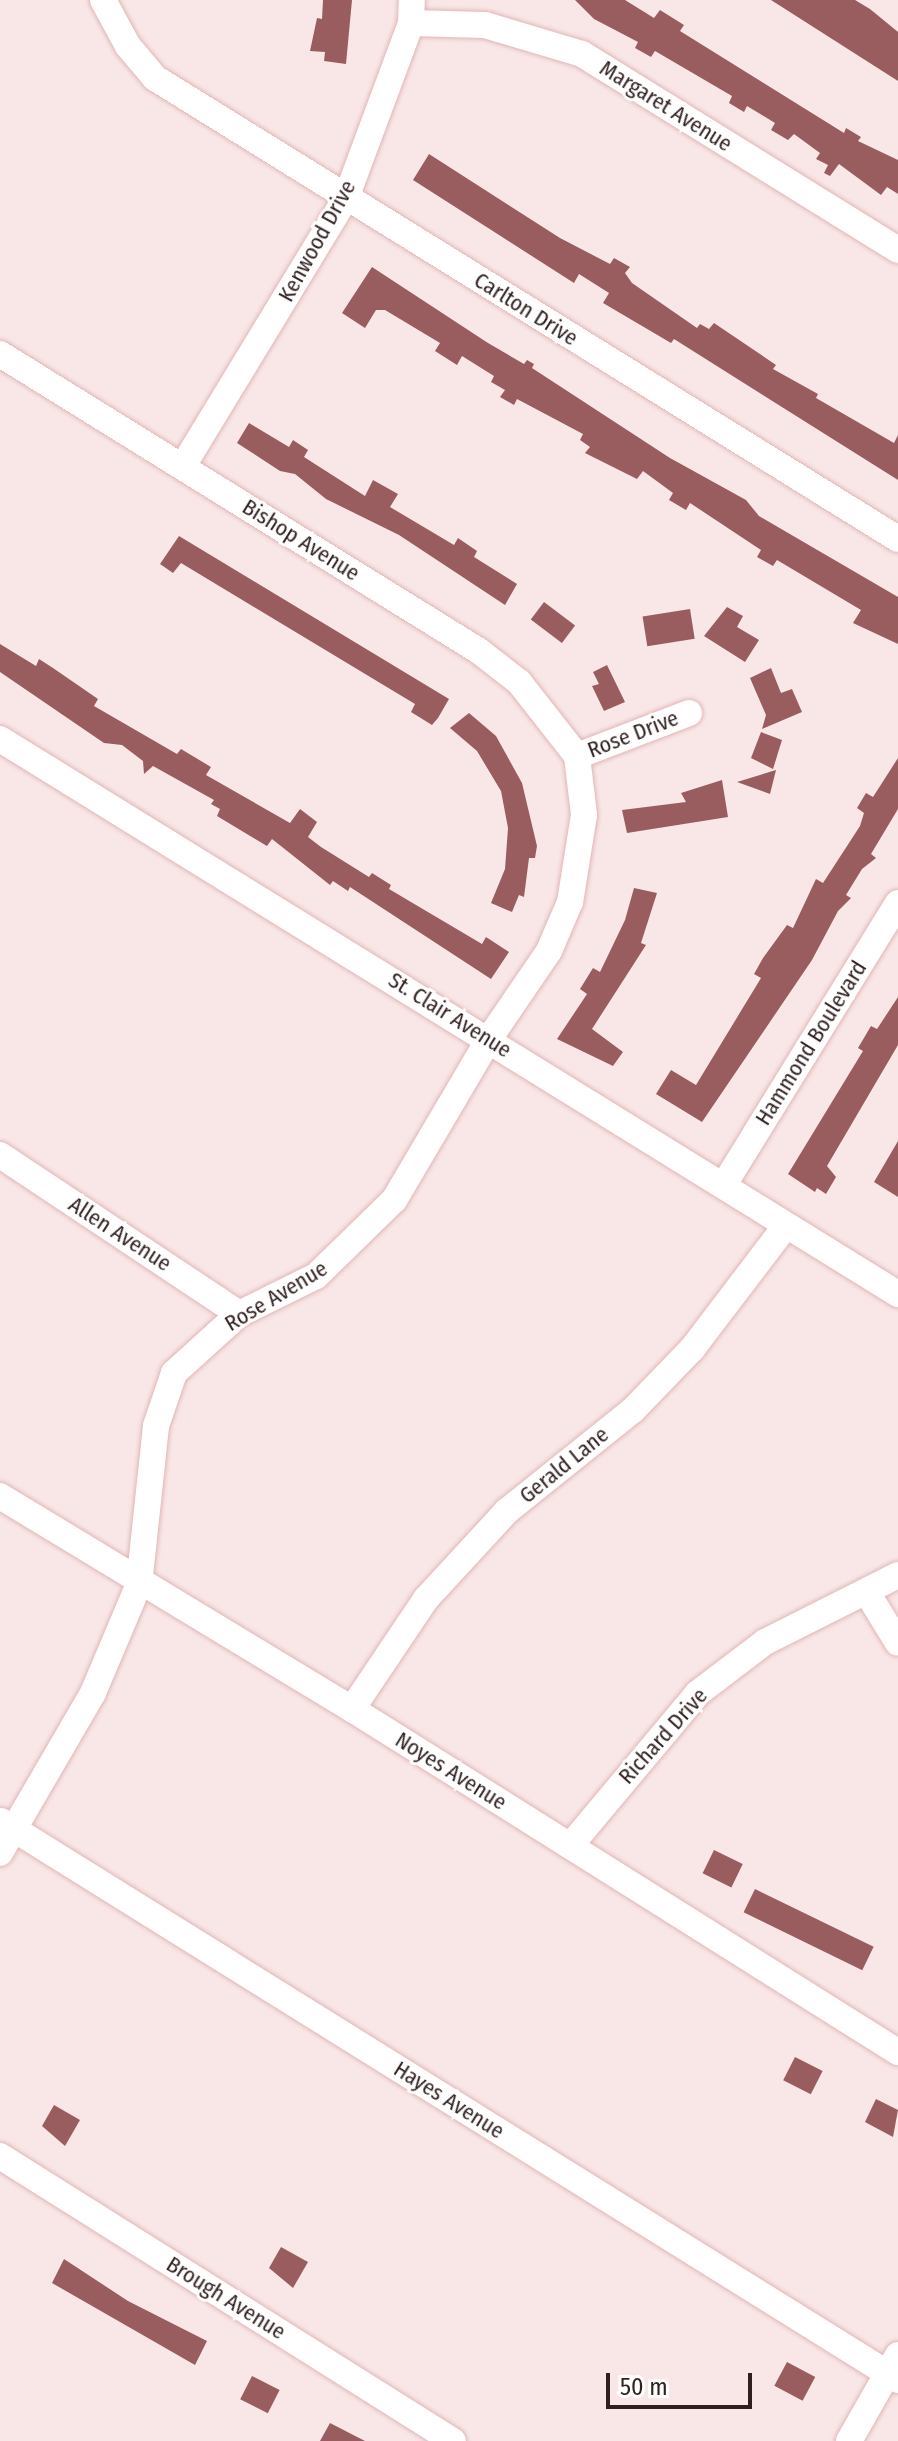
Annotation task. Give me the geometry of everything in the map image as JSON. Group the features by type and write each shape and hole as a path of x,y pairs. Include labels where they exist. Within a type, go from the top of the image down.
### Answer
{"street":[{"name":"Carlton Drive","path":"103,0 128,46 155,78 898,539"},
{"name":"Kenwood Drive","path":"183,466 346,198 412,12"},
{"name":"Margaret Avenue","path":"412,12 537,36 582,54 898,250"},
{"name":"Bishop Avenue","path":"0,354 479,651 519,682 577,756"},
{"name":"Rose Drive","path":"577,756 689,713"},
{"name":"St. Clair Avenue","path":"0,739 725,1183 785,1227 898,1294"},
{"name":"Rose Avenue","path":"0,1853 7,1825 93,1693 139,1584 161,1401 182,1364 239,1314 316,1276 372,1225 418,1165 489,1039 549,951 570,902 584,815 577,756"},
{"name":"Hammond Boulevard","path":"725,1183 898,903"},
{"name":"Allen Avenue","path":"0,1155 239,1314"},
{"name":"Gerald Lane","path":"352,1709 426,1599 507,1511 653,1390 692,1349 785,1227"},
{"name":"Noyes Avenue","path":"0,1496 139,1584 352,1709 898,2052"},
{"name":"Richard Drive","path":"570,1846 698,1693 765,1642 868,1594 898,1575"},
{"path":"868,1594 898,1643"},
{"name":"Hayes Avenue","path":"7,1825 895,2369"},
{"name":"Brough Avenue","path":"0,2156 453,2441"},
{"path":"849,2441 895,2369"}],"building":[{"path":"323,0 352,0 346,64 324,61 325,52 310,51 317,18 322,19"},
{"path":"575,0 625,0 654,18 660,10 684,25 680,31 844,133 846,128 861,137 858,141 898,160 898,194 887,187 881,195 839,164 830,176 824,173 828,165 816,159 820,153 794,134 788,140 771,130 775,123 747,106 744,112 729,103 732,96 655,51 651,57 635,48 638,42 594,19"},
{"path":"771,0 855,0 870,9 898,32 898,81"},
{"path":"429,154 560,238 610,264 614,258 630,267 625,273 632,283 697,328 700,324 709,329 714,323 776,365 773,369 818,394 816,398 894,443 898,435 898,480 674,339 671,343 603,303 609,293 579,274 574,283 413,180"},
{"path":"372,267 488,343 524,364 527,360 534,364 532,368 670,458 746,500 759,516 898,597 898,644 853,623 861,610 777,560 773,566 757,557 761,550 690,503 686,510 669,500 673,493 643,471 637,479 585,453 590,447 580,440 583,434 517,399 514,405 500,397 505,390 491,382 494,376 462,356 457,365 435,351 440,343 385,310 376,310 365,328 342,313"},
{"path":"249,423 289,447 293,440 308,450 304,457 365,496 373,480 398,494 390,507 454,545 458,538 477,551 474,557 517,584 505,605 399,535 326,499 295,474 280,471 237,443"},
{"path":"179,536 449,699 438,718 432,725 411,712 415,704 181,563 173,573 160,564"},
{"path":"544,602 575,625 562,643 531,620"},
{"path":"727,607 743,616 737,627 759,640 745,662 704,636"},
{"path":"690,609 695,639 647,646 643,617"},
{"path":"0,644 36,666 39,659 98,699 94,706 177,754 181,749 211,767 206,775 290,823 300,809 317,822 308,837 321,847 369,877 372,873 391,885 389,889 482,944 486,937 509,952 491,979 350,887 348,891 333,881 330,885 272,839 267,846 217,816 220,809 211,804 214,800 153,766 144,774 143,761 122,745 104,743 0,672"},
{"path":"607,665 625,702 604,711 592,686 599,684 593,672"},
{"path":"771,668 781,693 792,689 802,712 762,729 766,715 750,678"},
{"path":"469,713 496,736 522,783 537,846 535,858 529,858 524,897 519,895 512,912 491,903 505,869 508,828 501,791 477,751 450,728"},
{"path":"761,732 782,740 773,769 751,758"},
{"path":"898,758 898,809 871,854 876,858 862,869 846,895 851,898 838,911 812,960 702,1122 656,1094 671,1070 696,1085 761,978 754,974 763,958 787,925 793,928 816,879 823,883 860,826 864,813 857,808 866,793 873,797"},
{"path":"776,770 770,794 737,782"},
{"path":"722,780 728,817 627,833 622,810 686,802 681,793"},
{"path":"634,888 657,893 641,943 646,945 592,1029 623,1052 613,1066 557,1039 587,994 580,989 593,968 600,972 625,920"},
{"path":"898,997 898,1045 827,1166 836,1177 826,1194 817,1188 815,1192 788,1174 863,1051 858,1048 871,1026 877,1029"},
{"path":"898,1141 898,1197 874,1182"},
{"path":"714,1850 743,1864 731,1887 703,1873"},
{"path":"755,1889 874,1947 862,1970 744,1912"},
{"path":"795,2057 823,2071 811,2094 783,2080"},
{"path":"876,2099 898,2110 893,2137 865,2122"},
{"path":"54,2105 80,2120 65,2146 42,2126"},
{"path":"281,2247 308,2262 293,2288 269,2268"},
{"path":"64,2259 128,2301 207,2341 195,2365 52,2283"},
{"path":"787,2362 815,2377 803,2401 774,2386"},
{"path":"252,2376 280,2390 268,2413 240,2399"},
{"path":"330,2423 365,2441 320,2441"}]}
